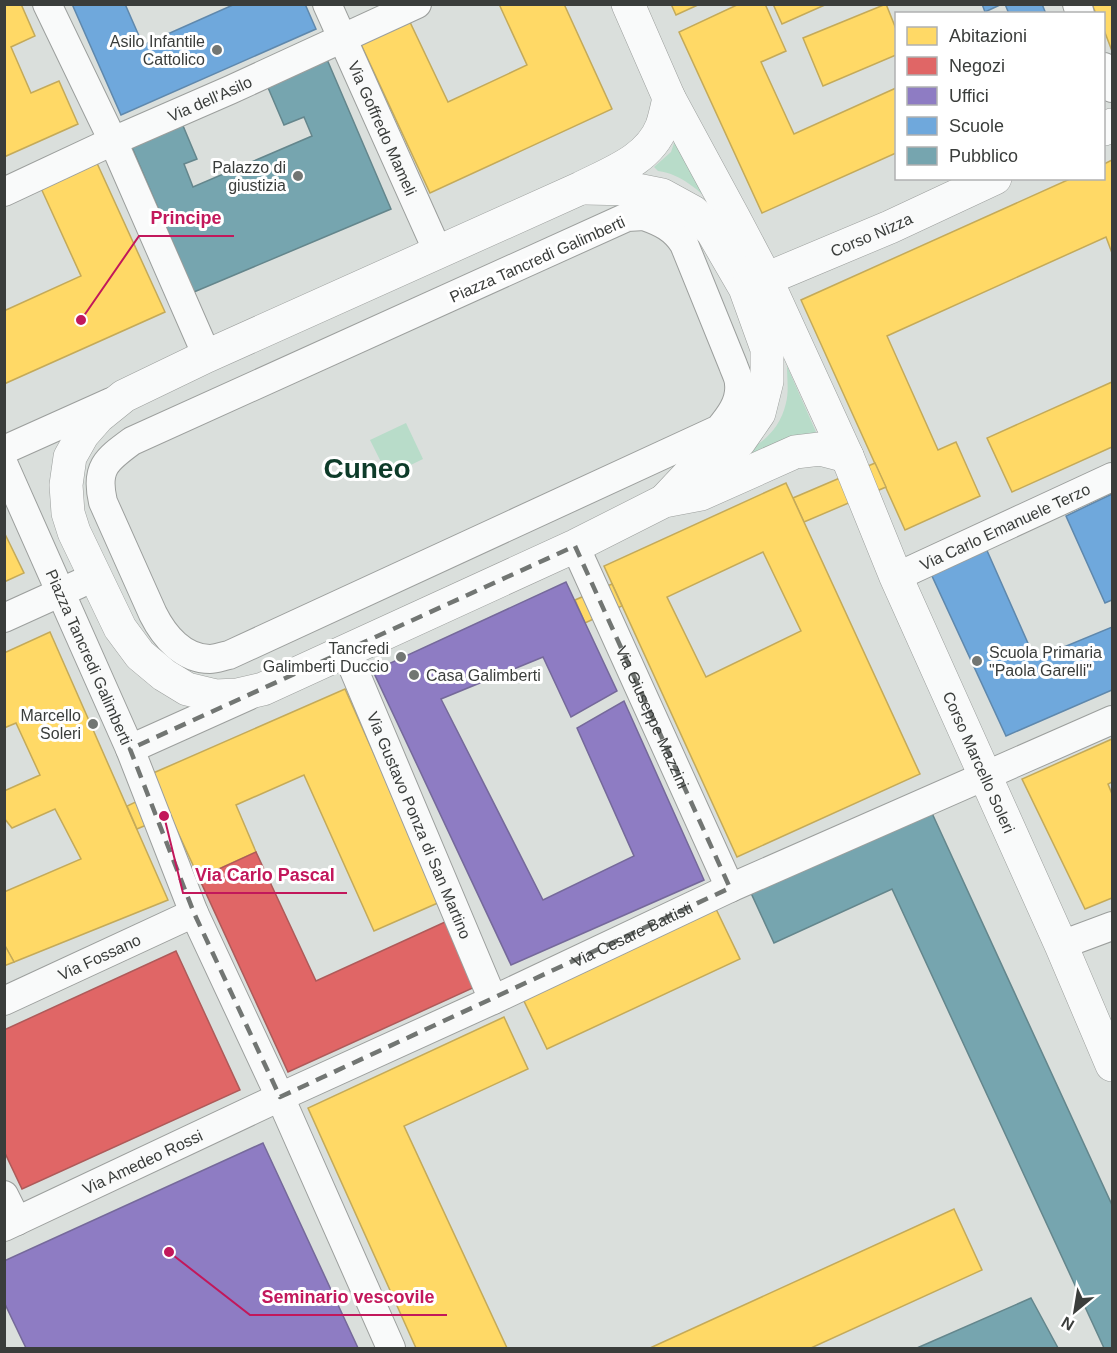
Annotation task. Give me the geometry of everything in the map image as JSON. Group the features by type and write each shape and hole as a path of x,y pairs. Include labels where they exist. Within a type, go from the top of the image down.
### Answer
{"street":[{"path":"46,4 113,141 207,356"},
{"name":"Via Goffredo Mameli","path":"327,4 438,252"},
{"name":"Via dell'Asilo","path":"4,192 417,4"},
{"path":"628,4 669,98"},
{"path":"1105,69 1113,88"},
{"name":"Piazza Tancredi Galimberti","path":"4,450 580,188 637,159 651,145 662,127 669,98"},
{"name":"Piazza Tancredi Galimberti","path":"664,501 697,466 739,442 759,412 767,381 767,349 755,284 735,220 669,98"},
{"name":"Corso Nizza","path":"755,284 890,227 991,180"},
{"name":"Piazza Tancredi Galimberti","path":"580,188 632,189 662,195 693,212 712,231 755,284 847,456"},
{"name":"Piazza Tancredi Galimberti","path":"644,216 678,233 739,384 738,399 730,415 719,429 229,655 211,659 183,650 169,640 153,614 103,502 99,486 102,471 113,455 132,441 627,217 644,216"},
{"name":"Piazza Tancredi Galimberti","path":"124,396 98,417 83,434 70,457 66,485 68,513 74,532 95,577 120,628 140,655 164,675 187,689 216,696 237,695 263,689"},
{"name":"Piazza Tancredi Galimberti","path":"4,465 130,749 574,546 664,501 701,494 795,452 820,449 847,456"},
{"name":"Corso Marcello Soleri","path":"847,456 896,577 1113,1065"},
{"name":"Via Carlo Emanuele Terzo","path":"896,577 1113,477"},
{"name":"Via Giuseppe Mazzini","path":"574,546 730,888"},
{"path":"4,618 95,577"},
{"name":"Via Gustavo Ponza di San Martino","path":"346,651 493,1000"},
{"name":"Via Cesare Battisti","path":"280,1097 730,888 1113,720"},
{"path":"130,749 194,913 280,1097 391,1348"},
{"name":"Via Fossano","path":"4,1001 194,913"},
{"path":"1061,945 1113,926"},
{"name":"Via Amedeo Rossi","path":"11,1224 280,1097"},
{"path":"4,1195 11,1224"}],"highlighted area":[{"path":"575,546 730,888 280,1097 194,913 130,749"}],"green space":[{"path":"679,128 716,207 690,184 658,171 654,167 671,152"},
{"path":"787,366 816,432 712,468 747,451 767,437 775,428 782,416 787,399"},
{"path":"406,423 423,459 388,476 370,440"}],"building: Abitazioni":[{"path":"4,4 21,4 35,36 11,47 31,93 59,81 78,124 4,157"},
{"path":"499,4 564,4 612,109 430,193 359,40 408,18 448,102 527,65"},
{"path":"671,4 700,4 676,15"},
{"path":"739,4 765,4 786,51 761,62 794,134 895,88 895,153 762,213 679,32"},
{"path":"773,4 827,4 782,24"},
{"path":"886,4 895,26 895,55 823,86 803,38"},
{"path":"1092,4 1112,4 1112,51 1105,33 1105,12 1095,12"},
{"path":"1112,160 1112,253 1106,237 887,336 938,450 956,442 980,496 905,530 801,300 1068,180 1105,180 1105,164"},
{"path":"96,161 165,312 4,384 4,307 6,310 81,276 40,186"},
{"path":"1112,382 1112,447 1012,492 987,438"},
{"path":"875,463 886,487 804,522 793,498"},
{"path":"786,483 920,774 737,857 604,566","holes":["763,552 801,631 706,677 667,597"]},
{"path":"4,532 24,573 4,582"},
{"path":"612,584 622,606 585,623 575,600"},
{"path":"50,632 168,900 14,962 4,944 4,892 81,859 55,809 12,828 4,818 4,791 40,775 16,723 4,728 4,653"},
{"path":"345,689 440,902 374,931 304,775 236,805 256,852 199,878 151,774"},
{"path":"1112,739 1112,782 1108,784 1112,794 1112,898 1085,909 1022,779"},
{"path":"159,791 170,815 137,829 127,806"},
{"path":"716,909 740,959 547,1049 523,999"},
{"path":"4,944 14,962 4,966"},
{"path":"504,1017 528,1069 404,1126 507,1348 416,1348 308,1108"},
{"path":"954,1209 982,1270 811,1348 650,1348"}],"building: Negozi":[{"path":"256,852 316,981 445,922 475,987 288,1072 199,878"},
{"path":"176,951 240,1090 22,1189 4,1151 4,1030"}],"building: Uffici":[{"path":"566,582 617,691 571,717 543,657 441,699 543,900 634,856 577,728 624,701 704,880 511,965 373,671"},
{"path":"263,1143 358,1348 26,1348 4,1302 4,1261"}],"building: Scuole":[{"path":"72,4 125,4 143,45 235,4 305,4 316,29 121,115"},
{"path":"982,4 1002,4 985,12"},
{"path":"1005,4 1042,4 1045,12 1008,12"},
{"path":"1112,494 1112,600 1105,603 1066,516"},
{"path":"981,537 1035,659 1112,627 1112,690 1006,736 926,563"}],"building: Pubblico":[{"name":"Palazzo di giustizia","path":"326,57 391,209 194,292 130,143 181,121 197,159 184,164 193,187 312,136 304,117 284,125 266,83"},
{"path":"931,811 1112,1205 1112,1348 1104,1348 892,889 774,943 751,893"},
{"path":"1031,1298 1058,1348 917,1348"}],"place":[{"name":"Asilo Infantile Cattolico","path":"217,50"},
{"name":"Palazzo di giustizia","path":"298,176"},
{"name":"Principe","path":"81,320"},
{"name":"Tancredi Galimberti Duccio","path":"401,657"},
{"name":"Scuola Primaria \"Paola Garelli\"","path":"977,661"},
{"name":"Casa Galimberti","path":"414,675"},
{"name":"Marcello Soleri","path":"93,724"},
{"name":"Via Carlo Pascal","path":"164,816"},
{"name":"Seminario vescovile","path":"169,1252"}],"district":[{"name":"Cuneo","path":"367,468"}]}
